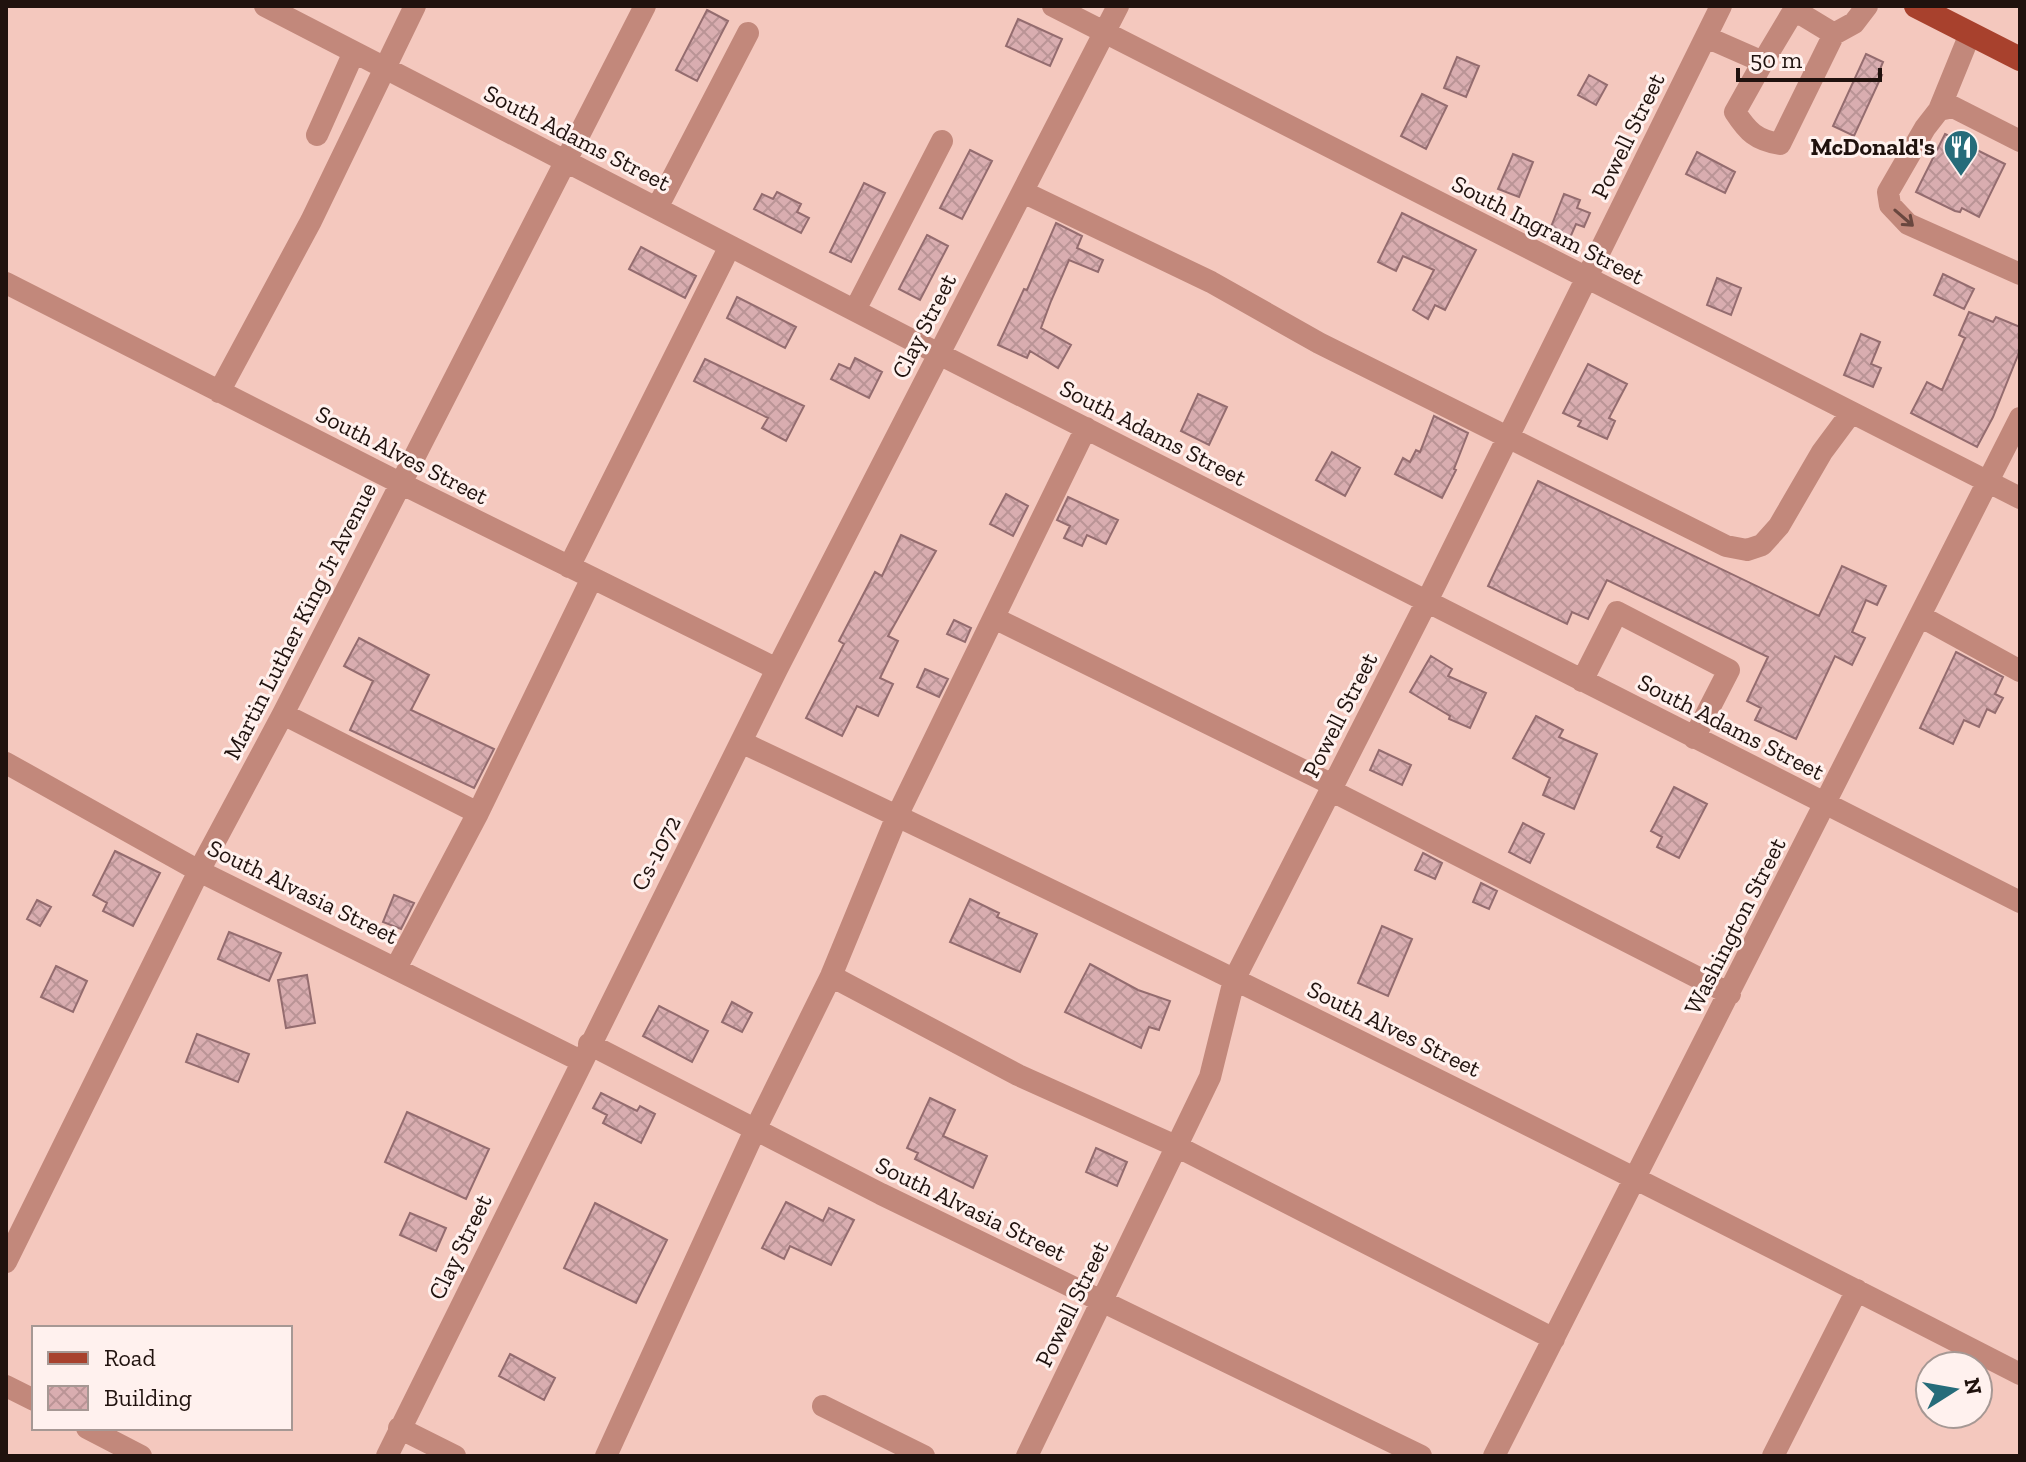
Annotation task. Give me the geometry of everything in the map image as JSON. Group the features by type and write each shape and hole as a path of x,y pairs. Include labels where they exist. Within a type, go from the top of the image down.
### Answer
{"main road":[{"path":"1916,6 2020,59"}],"street":[{"name":"South Adams Street","path":"265,6 939,354 2020,902"},
{"path":"219,392 311,221 415,6"},
{"name":"Martin Luther King Jr Avenue","path":"6,1262 199,871 283,714 645,6"},
{"name":"South Ingram Street","path":"1053,6 2020,498"},
{"name":"Clay Street","path":"777,669 1118,6"},
{"name":"Powell Street","path":"1027,1456 1210,1077 1234,980 1508,439 1721,6"},
{"path":"1834,34 1801,14 1791,15 1735,112 1747,131 1762,141 1780,144 1834,34 1854,23 1867,6"},
{"path":"657,208 748,33"},
{"path":"1970,34 1939,110 1888,192 1890,205 1908,224 2020,274"},
{"path":"1706,37 1763,62"},
{"path":"317,135 354,52"},
{"path":"1939,110 1953,107 2020,141"},
{"path":"855,310 942,141"},
{"path":"1023,192 1211,282 1319,343 1726,546 1747,550 1762,545 1779,526 1822,452 1851,413"},
{"path":"569,567 730,246"},
{"name":"South Alves Street","path":"6,283 400,483 777,669"},
{"name":"Washington Street","path":"1494,1456 2020,418"},
{"path":"606,1456 755,1130 831,976 897,816 1086,428"},
{"path":"396,968 478,813 592,578"},
{"path":"1582,681 1617,612 1729,670 1694,738"},
{"path":"1920,616 2020,671"},
{"path":"994,618 1730,994"},
{"name":"Cs-1072","path":"585,1053 777,669"},
{"path":"283,714 478,813"},
{"name":"South Alves Street","path":"741,742 1637,1178 2020,1374"},
{"name":"South Alvasia Street","path":"6,763 199,871 396,968 755,1130 1101,1303 1421,1456"},
{"path":"831,976 1018,1075 1178,1147 1554,1339"},
{"name":"Clay Street","path":"387,1456 585,1053"},
{"path":"1773,1456 1857,1290"},
{"path":"6,1386 32,1399"},
{"path":"823,1406 924,1456"},
{"path":"399,1428 455,1456"},
{"path":"91,1430 141,1456"}],"building":[{"path":"707,10 728,21 697,81 676,70"},
{"path":"1018,19 1062,39 1050,66 1006,46"},
{"path":"1866,54 1883,62 1878,74 1882,75 1854,136 1833,126"},
{"path":"1457,57 1479,66 1466,97 1444,88"},
{"path":"1589,75 1607,85 1596,105 1578,95"},
{"path":"1422,94 1447,106 1426,149 1401,136"},
{"name":"McDonald's","path":"1945,134 2005,164 1979,217 1962,208 1960,212 1955,211 1916,192"},
{"path":"970,150 992,161 962,219 940,208"},
{"path":"1697,152 1735,172 1725,193 1686,174"},
{"path":"1513,154 1533,162 1519,197 1498,189"},
{"path":"864,183 885,193 851,262 830,252"},
{"path":"777,192 801,204 797,212 809,218 801,233 754,209 762,194 773,199"},
{"path":"1564,194 1580,200 1577,208 1590,213 1584,227 1576,224 1569,240 1549,232"},
{"path":"1402,213 1476,250 1445,310 1435,305 1428,319 1413,310 1434,270 1403,256 1396,271 1378,262"},
{"path":"1056,223 1082,236 1077,248 1103,260 1098,272 1069,260 1051,301 1041,328 1071,345 1058,368 1030,351 1027,358 998,345 1024,289 1027,290"},
{"path":"927,235 948,246 920,300 899,289"},
{"path":"641,247 696,276 685,298 629,269"},
{"path":"1943,274 1974,289 1964,309 1934,295"},
{"path":"1717,278 1741,288 1731,315 1707,305"},
{"path":"737,297 796,327 785,348 727,318"},
{"path":"1969,312 1993,322 1996,317 2020,327 2020,350 1993,417 1977,447 1911,413 1927,382 1942,390 1965,338 1959,335"},
{"path":"1861,334 1880,342 1871,364 1881,368 1873,387 1844,375"},
{"path":"855,358 882,372 869,398 831,379 839,364 850,369"},
{"path":"705,359 804,406 786,441 762,428 768,418 694,381"},
{"path":"1588,364 1627,384 1609,418 1615,421 1607,439 1578,426 1581,421 1563,413"},
{"path":"1198,394 1227,407 1209,445 1181,431"},
{"path":"1434,416 1468,433 1456,470 1442,498 1395,474 1403,458 1410,462 1416,450 1420,452"},
{"path":"1332,452 1360,468 1345,496 1316,480"},
{"path":"1538,481 1819,616 1842,566 1886,586 1877,605 1866,600 1852,632 1865,638 1852,665 1835,656 1796,739 1755,720 1761,708 1747,701 1768,657 1607,580 1588,619 1572,612 1567,624 1488,586"},
{"path":"1006,494 1028,506 1013,536 990,524"},
{"path":"1068,497 1118,520 1106,544 1087,535 1082,546 1064,538 1070,526 1057,520"},
{"path":"901,535 936,551 888,636 898,641 880,678 893,684 878,716 857,706 842,736 806,718 844,644 839,641 875,572 882,576"},
{"path":"954,620 971,628 965,642 947,634"},
{"path":"359,638 429,675 411,710 494,749 474,788 350,730 373,681 344,666"},
{"path":"1956,652 2003,677 1995,694 2003,698 1995,713 1987,709 1979,727 1964,720 1953,744 1920,728"},
{"path":"1431,656 1452,669 1448,676 1486,693 1470,728 1449,719 1450,716 1410,692"},
{"path":"925,669 948,679 939,697 917,687"},
{"path":"1536,716 1563,730 1559,737 1597,754 1574,809 1543,795 1550,778 1513,758"},
{"path":"1379,750 1411,765 1402,785 1370,770"},
{"path":"1674,787 1707,804 1679,858 1657,847 1662,837 1651,831"},
{"path":"1523,823 1544,834 1530,863 1509,852"},
{"path":"115,851 160,873 133,926 103,911 107,903 93,895"},
{"path":"1423,853 1442,863 1435,879 1415,870"},
{"path":"1481,883 1497,891 1489,909 1473,902"},
{"path":"394,895 414,903 401,929 383,922"},
{"path":"970,899 999,913 997,917 1037,934 1020,972 950,942"},
{"path":"37,900 51,907 40,926 27,919"},
{"path":"1382,926 1412,939 1388,996 1358,983"},
{"path":"229,932 281,953 269,981 218,959"},
{"path":"1090,964 1138,990 1170,1001 1159,1030 1149,1027 1141,1048 1065,1012"},
{"path":"56,966 87,981 73,1012 41,997"},
{"path":"307,975 315,1023 286,1028 278,980"},
{"path":"732,1002 752,1013 742,1032 722,1022"},
{"path":"659,1006 708,1031 692,1062 643,1036"},
{"path":"197,1034 249,1054 238,1082 186,1062"},
{"path":"601,1093 637,1111 640,1106 655,1114 641,1143 603,1123 607,1115 593,1108"},
{"path":"930,1098 955,1110 943,1136 987,1156 973,1188 915,1159 918,1153 907,1148"},
{"path":"407,1112 489,1149 466,1199 385,1162"},
{"path":"1096,1148 1127,1162 1117,1186 1086,1172"},
{"path":"786,1202 823,1221 829,1208 854,1220 831,1265 790,1246 784,1259 762,1248"},
{"path":"595,1203 667,1240 636,1303 564,1268"},
{"path":"410,1213 446,1228 436,1251 400,1235"},
{"path":"510,1354 555,1378 544,1400 499,1376"}],"place":[{"name":"McDonald's","path":"1961,178"}]}
